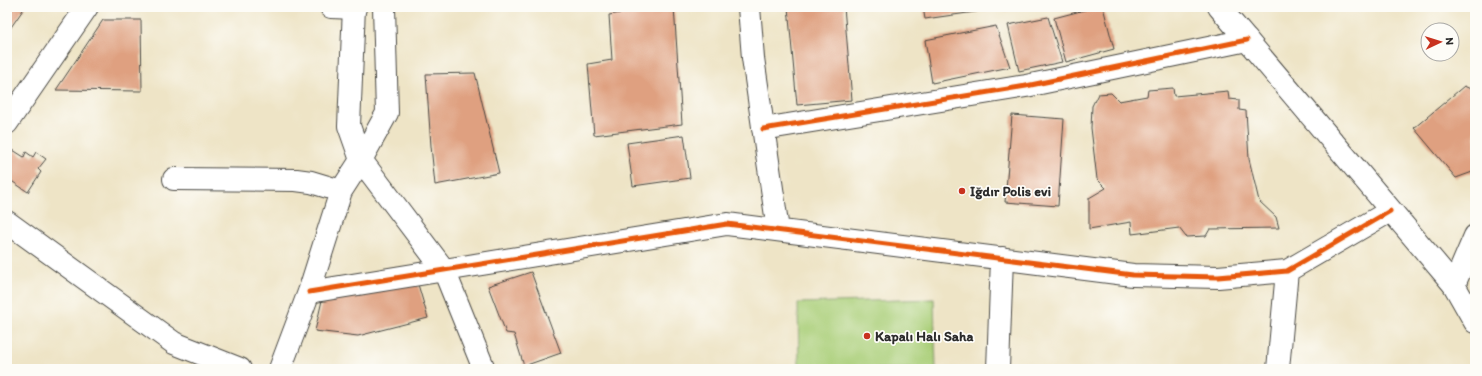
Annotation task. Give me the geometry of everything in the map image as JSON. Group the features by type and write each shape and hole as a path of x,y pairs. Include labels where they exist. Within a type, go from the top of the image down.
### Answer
{"street":[{"path":"7,124 87,7"},
{"path":"331,7 354,8 349,126 361,160 444,270 484,369"},
{"path":"280,369 310,292 341,191 361,160 387,114 384,7"},
{"path":"749,7 753,58 778,230"},
{"path":"1219,7 1454,285 1475,322"},
{"path":"763,129 1026,86 1247,40"},
{"path":"174,179 296,180 311,182 341,191"},
{"path":"310,292 727,224 1133,275 1218,277 1287,271 1390,211"},
{"path":"7,222 174,343 240,369"},
{"path":"1454,285 1475,236"},
{"path":"998,369 1002,258"},
{"path":"1278,369 1287,271"}],"green space":[{"name":"Kapalı Halı Saha","path":"934,299 936,369 799,369 798,303"}],"building":[{"path":"7,7 25,7 7,33"},
{"path":"656,7 674,7 682,124 594,135 588,64 612,60 609,15"},
{"path":"788,7 844,7 852,100 797,105"},
{"path":"923,7 989,7 989,10 925,19"},
{"path":"1002,7 1022,7 1022,8 1003,11"},
{"path":"1096,7 1103,7 1114,49 1066,62 1054,18"},
{"path":"1048,17 1062,62 1019,71 1008,25"},
{"path":"103,20 141,20 142,91 56,90"},
{"path":"996,26 1010,67 932,83 925,40"},
{"path":"475,73 499,173 435,185 426,74"},
{"path":"1464,86 1475,91 1475,171 1456,178 1414,128"},
{"path":"1173,88 1174,96 1228,91 1229,99 1239,100 1239,110 1246,111 1249,159 1259,201 1276,217 1279,228 1210,229 1206,236 1186,237 1179,228 1132,234 1131,222 1089,229 1089,198 1106,188 1097,179 1091,128 1092,106 1098,94 1111,93 1119,101 1147,96 1148,90"},
{"path":"1012,115 1064,119 1058,206 1005,202"},
{"path":"684,135 690,178 633,186 627,143"},
{"path":"13,150 24,157 26,152 33,157 36,152 46,159 38,169 41,172 28,192 7,178 7,159"},
{"path":"531,272 561,353 524,366 514,334 506,333 488,286"},
{"path":"417,281 428,318 358,336 315,331 323,296"}],"cycle path":[{"path":"763,129 1026,86 1247,40"},
{"path":"309,292 727,224 1133,275 1218,277 1287,271 1390,211"}],"place":[{"name":"Iğdır Polis evi","path":"962,191"},
{"name":"Kapalı Halı Saha","path":"867,336"}]}
